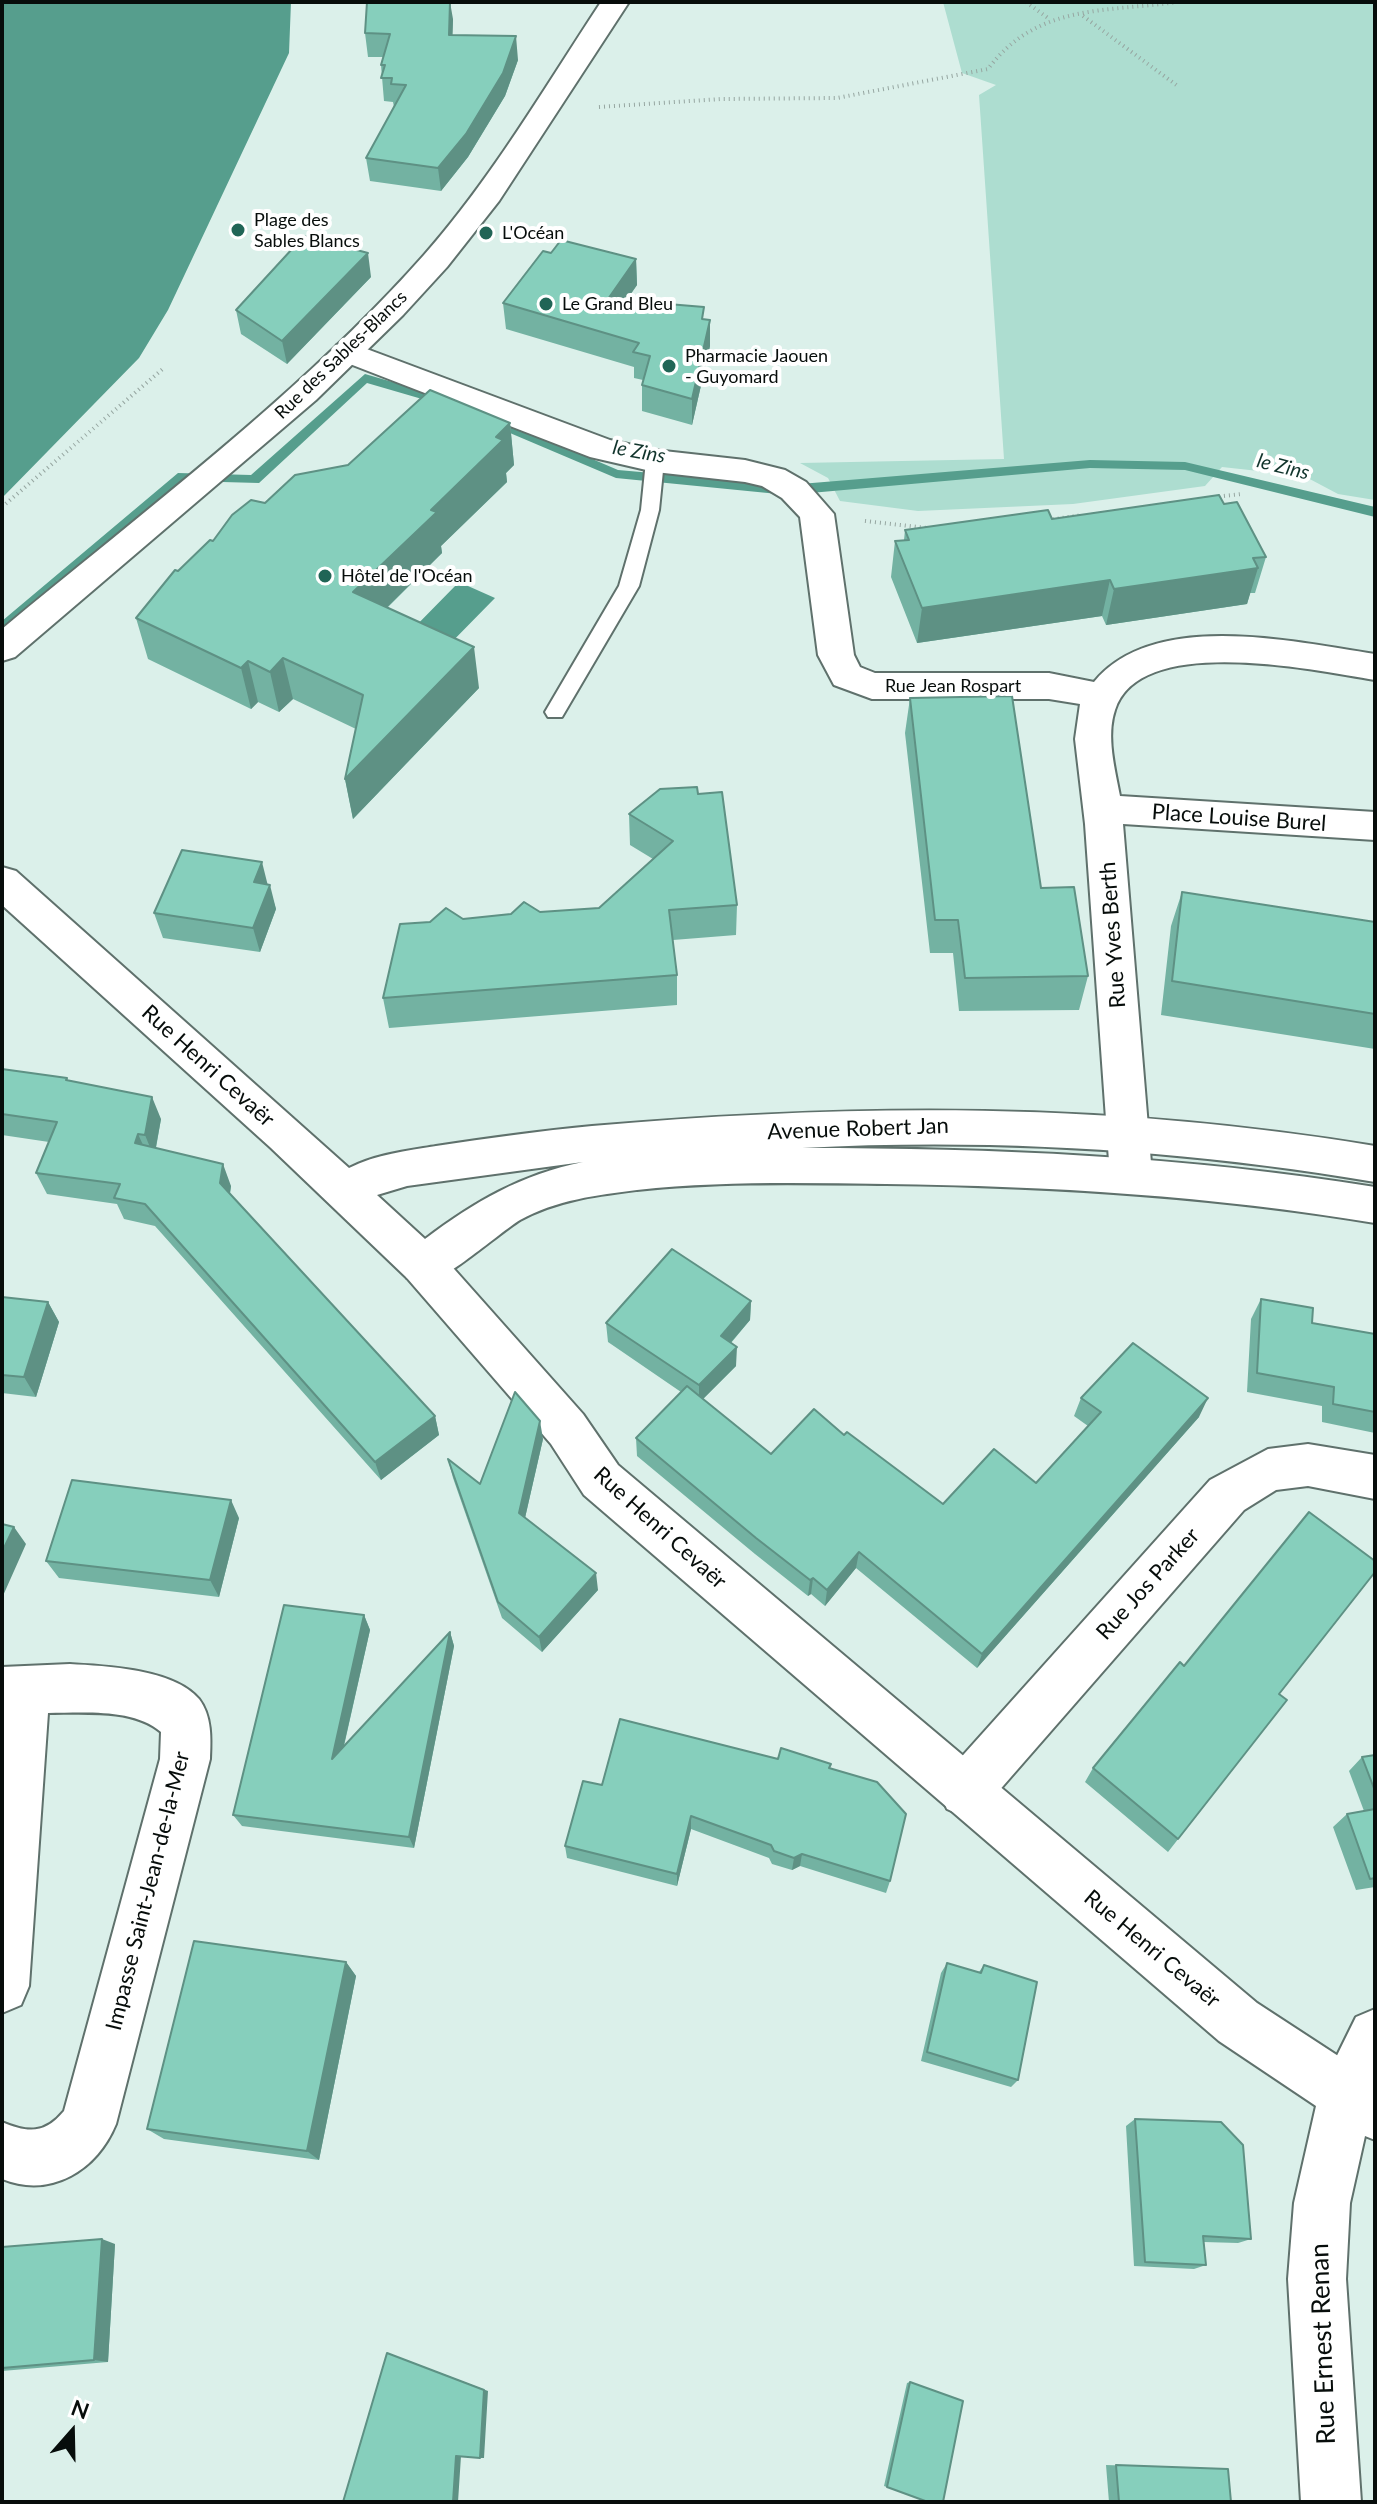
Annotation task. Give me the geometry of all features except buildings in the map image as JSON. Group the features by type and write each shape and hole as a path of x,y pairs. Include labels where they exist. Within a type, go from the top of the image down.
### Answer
{"street":[{"name":"Rue des Sables-Blancs","path":"2,648 305,393 429,268 469,220 615,2"},
{"path":"348,352 602,449 655,461 745,471 773,478 794,490 817,514"},
{"name":"Rue Jean Rospart","path":"817,514 836,655 847,676 859,683 891,688 1049,686 1071,688 1102,698"},
{"path":"1102,698 1114,682 1146,660 1165,653 1227,649 1375,667"},
{"name":"Rue Yves Berth","path":"1102,698 1095,715 1094,732 1103,809 1131,1175"},
{"name":"Place Louise Burel","path":"1103,809 1375,826"},
{"name":"Rue Henri Cevaër","path":"2,882 423,1265 567,1429 601,1480 1238,2022 1361,2102"},
{"name":"Avenue Robert Jan","path":"345,1191 379,1174 479,1156 572,1145 735,1133 941,1125 1126,1131 1306,1151 1375,1164"},
{"name":"Avenue Robert Jan","path":"423,1265 514,1201 564,1184 759,1166 994,1167 1131,1175 1282,1191 1375,1205"},
{"name":"Rue Jos Parker","path":"965,1791 1227,1495 1268,1470 1308,1465 1375,1477"},
{"name":"Impasse Saint-Jean-de-la-Mer","path":"2,1986 14,1690 90,1690 150,1697 170,1707 181,1717 186,1730 185,1759 88,2124 81,2136 52,2156 19,2157 2,2150"},
{"name":"Rue Ernest Renan","path":"1331,2502 1317,2279 1322,2203 1361,2102 1375,2036"}],"lane":[{"path":"555,712 629,586 650,510 655,461"}],"path":[{"path":"1026,2 1049,19"},
{"path":"550,103 575,108 721,99 837,98 988,69 998,49 1011,38 1049,19 1178,2"},
{"path":"1082,15 1179,87"},
{"path":"2,507 165,367"},
{"path":"1213,498 1242,494"},
{"path":"817,514 939,530"},
{"path":"1038,521 1093,514"}],"shaded area":[{"path":"2,2 291,2 289,53 168,310 139,358 2,498"},
{"path":"943,2 1375,2 1375,500 1338,494 1304,476 1222,467 1205,486 1073,504 918,511 840,501 828,478 800,463 1004,459 979,95 996,85 962,73"},
{"path":"459,582 495,598 441,653 405,637"}],"waterway":[{"name":"le Zins","path":"2,629 183,476 254,480 365,378 446,402"},
{"name":"le Zins","path":"489,419 616,474 788,490 1090,464 1185,466 1375,512"}],"place":[{"name":"Plage des Sables Blancs","path":"238,230"},
{"name":"L'Océan","path":"486,233"},
{"name":"Le Grand Bleu","path":"546,304"},
{"name":"Pharmacie Jaouen - Guyomard","path":"669,366"},
{"name":"Hôtel de l'Océan","path":"325,576"}]}
